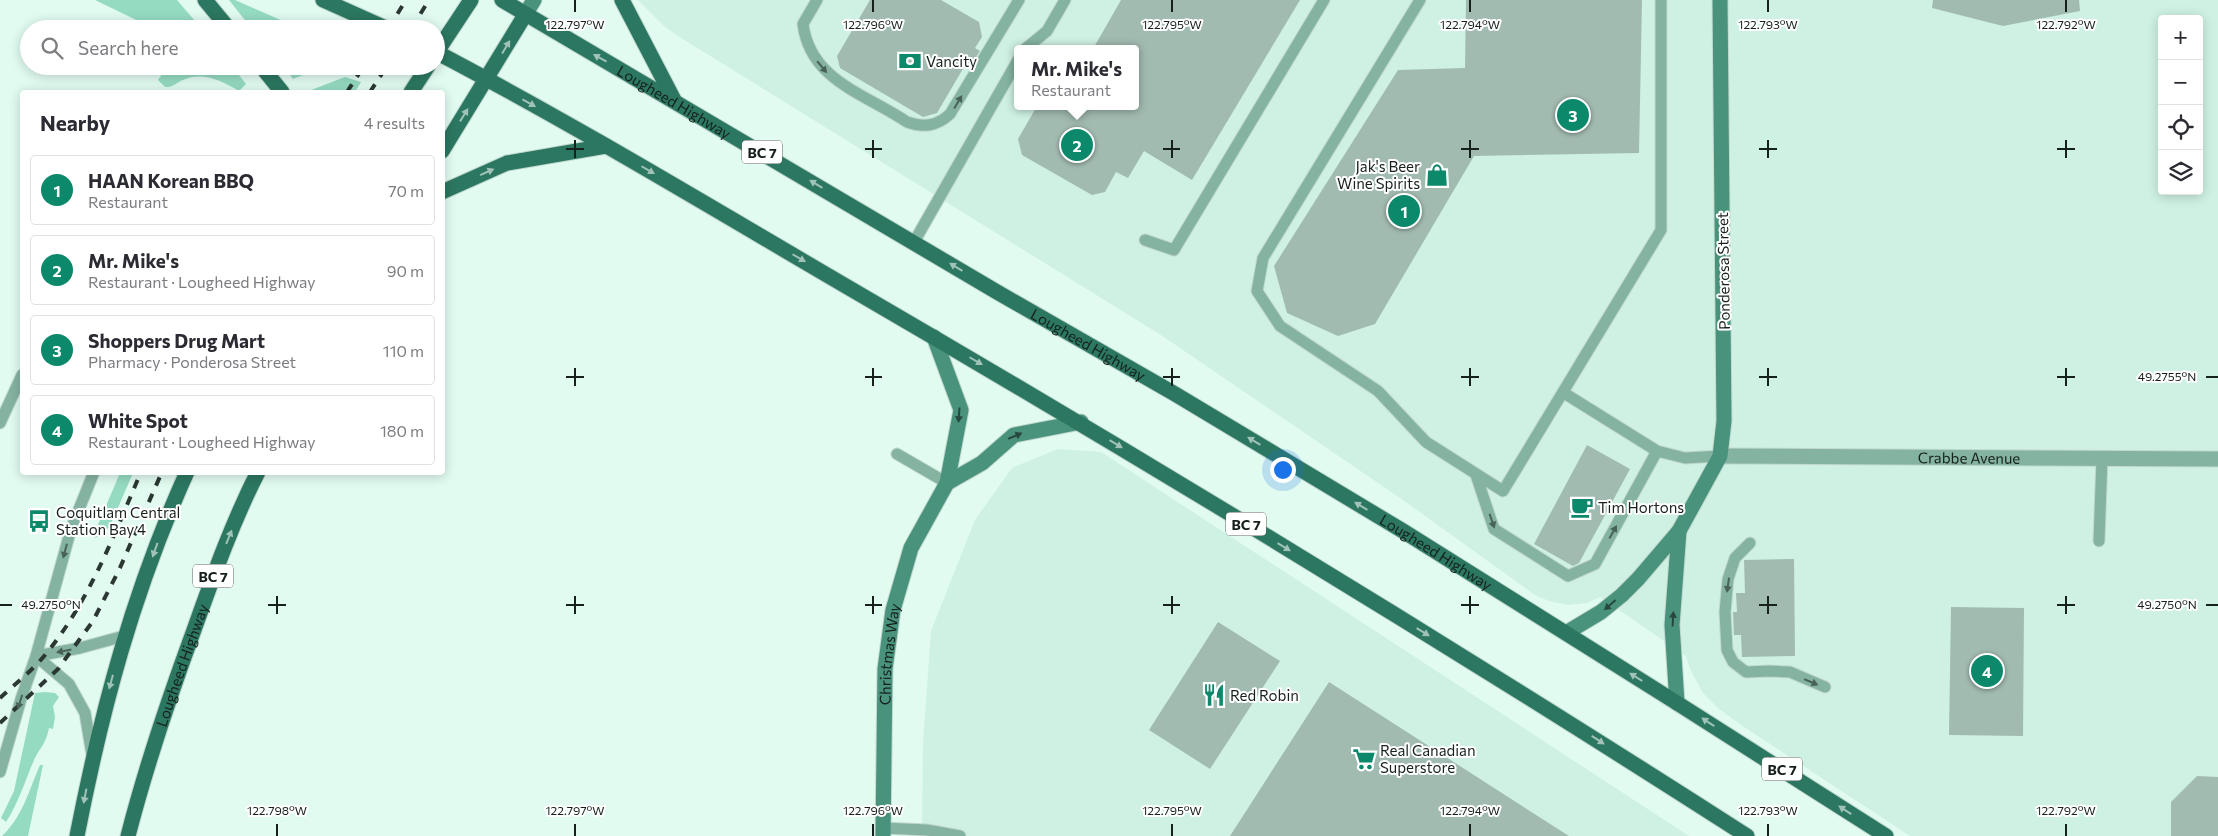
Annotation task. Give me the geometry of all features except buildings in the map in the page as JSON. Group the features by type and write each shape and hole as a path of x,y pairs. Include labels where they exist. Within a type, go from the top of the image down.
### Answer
{"main road":[{"path":"205,0 222,20"},
{"path":"323,0 368,20"},
{"name":"BC 7","path":"445,39 471,0"},
{"name":"BC 7","path":"502,0 525,15"},
{"path":"622,0 674,100"},
{"path":"445,146 525,15"},
{"name":"Lougheed Highway","path":"525,15 674,100 1272,452 1677,702 1886,836"},
{"name":"BC 7","path":"445,57 606,146 1081,422 1558,714 1747,836"},
{"path":"268,75 280,90"},
{"path":"412,90 422,75"},
{"path":"445,191 507,163 606,146"},
{"path":"77,836 92,756 124,636 166,518 186,475"},
{"name":"Lougheed Highway","path":"128,836 175,682 214,574 257,475"}],"street":[{"path":"525,15 534,0"},
{"name":"Ponderosa Street","path":"1566,633 1601,612 1638,580 1679,531 1720,456 1724,421 1720,0"},
{"name":"Christmas Way","path":"883,832 885,669 893,610 911,548 947,483 961,410 934,336"},
{"path":"947,483 982,463 1014,434 1081,422"},
{"name":"Crabbe Avenue","path":"1720,456 2218,459"},
{"name":"Ponderosa Street","path":"1677,702 1672,625 1679,531"}],"lane":[{"path":"817,0 803,24 806,44 828,74 907,122 918,126 927,126 942,120 954,110 1019,0"},
{"path":"1030,45 1047,31 1065,0"},
{"path":"1145,240 1174,250 1324,0"},
{"path":"1420,0 1263,258 1257,291 1280,326 1378,391 1426,442 1503,492 1661,230 1661,0"},
{"path":"914,242 1014,67"},
{"path":"1,419 20,379"},
{"path":"1564,393 1657,451 1685,458 1720,456"},
{"path":"1476,475 1494,529 1568,576 1595,564 1657,451"},
{"path":"897,454 947,483"},
{"path":"2099,541 2102,458"},
{"path":"0,772 21,699 36,656 71,529 93,475"},
{"path":"1750,544 1735,558 1728,580 1725,612 1727,650 1732,662 1746,672 1790,672 1825,688"},
{"path":"36,656 80,648 124,636"},
{"path":"36,656 69,684 85,713 92,756"},
{"path":"883,832 927,830 960,836"}],"shaded area":[{"path":"638,0 2218,0 2218,836 1910,836 1719,709 1703,693 1690,669 1686,656 1600,597 1587,603 1568,605 1549,601 1535,595 1403,500 1161,335 678,36 664,26"},
{"path":"1058,449 1101,452 1689,836 922,836 923,744 931,631 975,520 1012,468"}],"green space":[{"path":"95,0 177,0 194,20 136,20"},
{"path":"229,0 235,0 281,20 245,20"},
{"path":"161,75 239,75 246,84 240,90 237,90 212,78 190,77 170,87 165,87 158,80"},
{"path":"290,75 303,75 293,79"},
{"path":"345,77 361,82 356,90 311,90"},
{"path":"119,475 132,475 110,526 104,533 95,538 94,534"},
{"path":"35,693 55,693 59,697 53,706 55,717 53,729 49,728 45,742 34,760 6,822 1,818 14,791"},
{"path":"40,765 43,765 28,836 2,836 20,811"}],"railway":[{"path":"394,20 406,0"},
{"path":"417,20 429,0"},
{"path":"348,90 358,75"},
{"path":"371,90 381,75"},
{"path":"0,698 40,661 61,635 75,613 110,544 140,475"},
{"path":"0,723 58,669 93,621 119,570 161,475"}],"place":[{"name":"Vancity","path":"910,61"},
{"name":"Shoppers Drug Mart","path":"1573,115"},
{"name":"Mr. Mike's","path":"1077,145"},
{"name":"Jak's Beer Wine Spirits","path":"1437,175"},
{"name":"HAAN Korean BBQ","path":"1404,211"},
{"name":"Tim Hortons","path":"1582,507"},
{"name":"Coquitlam Central Station Bay 4","path":"39,521"},
{"name":"White Spot","path":"1987,671"},
{"name":"Red Robin","path":"1214,695"},
{"name":"Real Canadian Superstore","path":"1364,759"}]}
